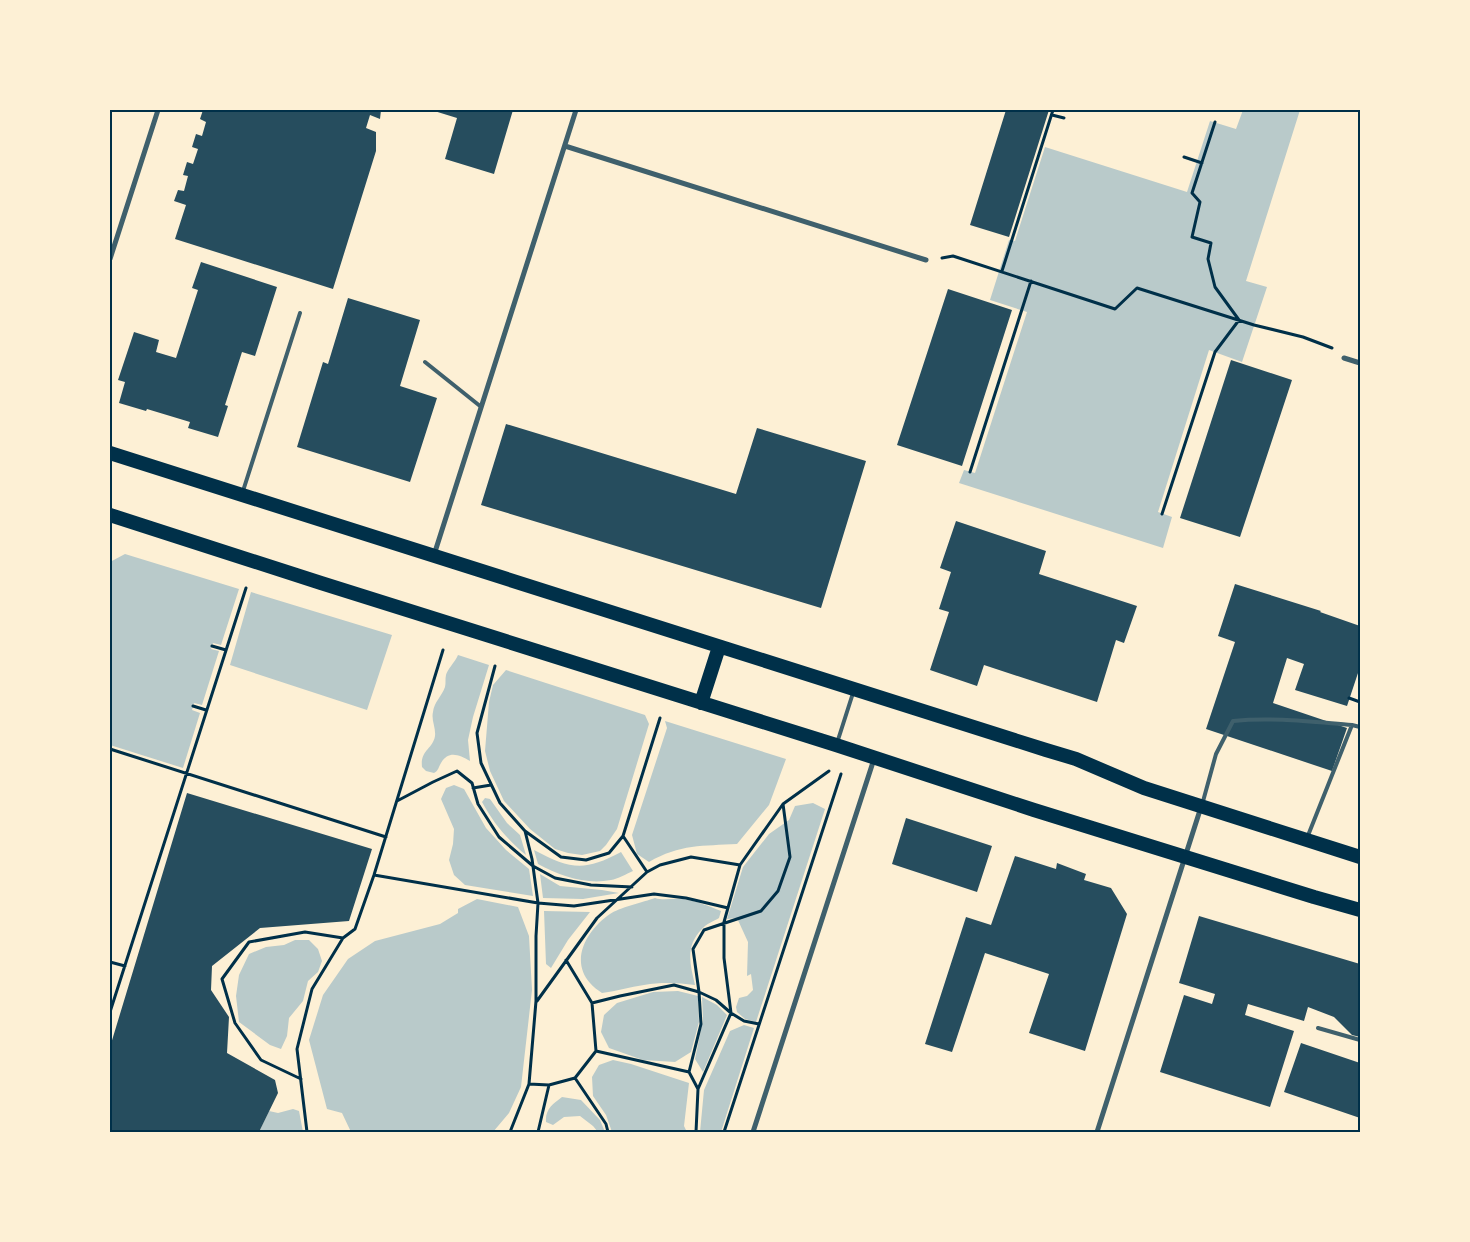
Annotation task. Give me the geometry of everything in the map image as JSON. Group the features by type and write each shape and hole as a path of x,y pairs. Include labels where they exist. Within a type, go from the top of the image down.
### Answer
{"highway":[{"path":"110,453 1046,750 1076,760 1144,788 1360,857"},
{"path":"110,515 836,745 1034,810 1360,910"},
{"path":"701,703 719,647"}],"street":[{"path":"110,259 158,110"},
{"path":"434,556 480,406 576,110"},
{"path":"564,146 926,260"},
{"path":"1344,358 1360,364"},
{"path":"754,1132 875,758"},
{"path":"1097,1132 1202,807"}],"lane":[{"path":"242,496 300,313"},
{"path":"425,362 480,406"},
{"path":"836,745 854,689"},
{"path":"1202,807 1216,754 1233,721 1254,718 1360,727"},
{"path":"1306,840 1352,725"},
{"path":"1318,1028 1360,1040"}],"path":[{"path":"1002,271 1053,110"},
{"path":"1052,115 1064,118"},
{"path":"1215,122 1192,193 1200,202 1192,237 1211,243 1208,259 1215,287 1238,320"},
{"path":"1184,157 1202,163"},
{"path":"926,260 953,256 1115,309 1137,288 1238,320 1303,337 1330,347 1344,358"},
{"path":"970,472 1031,281"},
{"path":"1162,514 1215,352 1238,320"},
{"path":"110,1012 246,588"},
{"path":"212,646 226,650"},
{"path":"307,1132 297,1049 312,989 343,938 355,929 374,876 443,650"},
{"path":"495,666 477,733 481,763 500,804 525,831 561,857 586,860 609,853 623,836 660,718"},
{"path":"1350,698 1360,702"},
{"path":"193,706 206,710"},
{"path":"110,749 386,837"},
{"path":"696,1132 698,1090 731,1013 724,958 724,922 740,865 783,804 830,770"},
{"path":"397,801 457,772 472,783 478,804 499,836 533,866 555,878 591,885 632,886"},
{"path":"724,1132 841,774"},
{"path":"473,788 491,785"},
{"path":"698,1090 689,1072 701,1024 693,949 704,930 761,911 778,891 790,857 783,804"},
{"path":"510,1132 529,1084 536,1001 538,903 533,866 525,831"},
{"path":"623,836 647,872"},
{"path":"536,1001 597,918 647,872 660,865 691,857 740,865"},
{"path":"374,876 538,903 574,906 654,894 686,898 728,908"},
{"path":"301,1079 261,1060 235,1023 222,979 249,942 305,932 343,938"},
{"path":"529,1084 549,1085 575,1078 596,1051 592,1003 566,960"},
{"path":"110,962 125,966"},
{"path":"592,1003 674,985 699,992 716,1000 744,1021 759,1024"},
{"path":"596,1051 689,1072"},
{"path":"575,1078 606,1124 608,1132"},
{"path":"538,1132 549,1085"}],"shaded area":[{"path":"1243,110 1300,110 1246,281 1267,287 1242,362 1209,350 1158,512 1172,517 1163,548 959,483 964,470 975,473 1027,312 990,300 1009,240 1015,241 1045,147 1187,192 1210,121 1236,129"},
{"path":"125,554 239,589 221,645 213,643 211,649 219,651 202,705 194,703 192,710 200,713 183,768 110,745 110,562"},
{"path":"251,592 392,635 367,710 230,665"},
{"path":"458,655 489,665 468,740 470,761 454,755 447,756 434,773 426,771 422,767 422,761 435,736 433,715 436,702 445,687 447,673"},
{"path":"506,670 645,715 649,724 617,829 600,851 582,855 555,849 530,829 504,801 490,771 485,751 489,702 493,685"},
{"path":"665,721 786,759 769,805 737,844 682,849 660,856 649,862 637,854 632,835 667,728"},
{"path":"454,785 464,789 486,828 506,850 529,869 533,896 465,885 454,875 449,860 454,829 441,799 446,788"},
{"path":"485,798 490,799 507,823 520,835 526,855 496,824 482,802"},
{"path":"813,803 825,809 756,1022 745,1019 737,1012 736,1007 739,998 747,996 753,990 751,974 747,976 748,942 737,918 727,919 743,867 769,834 789,820 795,806"},
{"path":"534,850 558,861 577,866 597,863 621,852 633,871 611,880 592,881 573,878 538,864"},
{"path":"540,874 560,886 619,893 583,899 543,898"},
{"path":"655,898 688,900 721,911 719,918 704,927 693,942 690,956 695,985 657,983 602,993 590,983 584,974 581,964 581,955 588,936 610,914 625,907"},
{"path":"477,899 518,907 529,936 532,990 521,1087 509,1113 493,1132 351,1132 342,1113 327,1109 309,1040 323,995 348,959 375,941 440,924 458,913 458,909"},
{"path":"544,911 590,912 568,940 551,968 546,964"},
{"path":"295,940 309,940 318,949 322,961 318,972 308,981 303,1001 289,1018 287,1036 281,1049 270,1045 239,1022 236,996 239,975 249,954 266,947 284,945"},
{"path":"678,991 698,996 699,1022 691,1052 675,1062 643,1060 609,1048 601,1032 604,1015 617,1003 653,992"},
{"path":"702,997 717,1005 727,1015 703,1072 695,1059 703,1020"},
{"path":"744,1025 754,1028 721,1132 700,1132 704,1090 730,1031"},
{"path":"613,1060 689,1083 684,1126 687,1132 612,1132 606,1115 593,1096 592,1077 599,1065"},
{"path":"562,1097 581,1100 600,1120 605,1132 598,1132 580,1116 564,1117 553,1125 546,1122 548,1110"},
{"path":"293,1109 299,1111 303,1132 259,1132 269,1111 278,1113"}],"building":[{"path":"203,110 381,110 380,119 370,115 366,128 376,132 376,151 333,289 175,239 186,205 174,201 178,190 184,191 188,176 183,175 187,162 193,164 198,149 192,147 196,134 202,136 206,122 200,119"},
{"path":"431,110 513,110 494,174 445,159 457,118"},
{"path":"1006,110 1049,110 1009,237 970,225"},
{"path":"201,262 277,287 255,356 242,352 225,405 228,406 218,437 188,428 190,422 119,403 125,382 118,380 134,332 159,340 156,352 176,358 198,290 192,288"},
{"path":"948,289 1012,310 962,466 897,445"},
{"path":"348,298 420,320 400,386 437,398 410,482 297,447 323,362 328,364"},
{"path":"1231,360 1292,380 1240,537 1180,518"},
{"path":"506,424 736,494 757,428 866,461 821,608 481,505"},
{"path":"956,521 1046,551 1039,574 1137,606 1124,643 1116,640 1097,702 984,665 977,686 930,670 949,612 939,609 951,572 940,568"},
{"path":"1235,584 1321,611 1360,626 1360,667 1347,706 1295,690 1304,664 1287,658 1273,703 1347,728 1332,771 1206,729 1235,642 1218,636"},
{"path":"187,793 372,849 349,921 260,928 212,966 211,990 229,1017 227,1053 275,1080 278,1093 259,1132 110,1132 110,1047"},
{"path":"906,818 992,846 977,892 892,864"},
{"path":"1015,856 1056,869 1057,863 1086,874 1084,880 1111,888 1127,914 1085,1051 1029,1033 1049,974 985,953 952,1052 925,1044 966,917 991,925"},
{"path":"1199,916 1360,964 1360,1037 1352,1035 1334,1017 1308,1007 1304,1021 1248,1004 1245,1015 1294,1031 1270,1107 1160,1072 1184,995 1212,1004 1215,994 1179,983"},
{"path":"1301,1043 1360,1063 1360,1118 1284,1092"}]}
